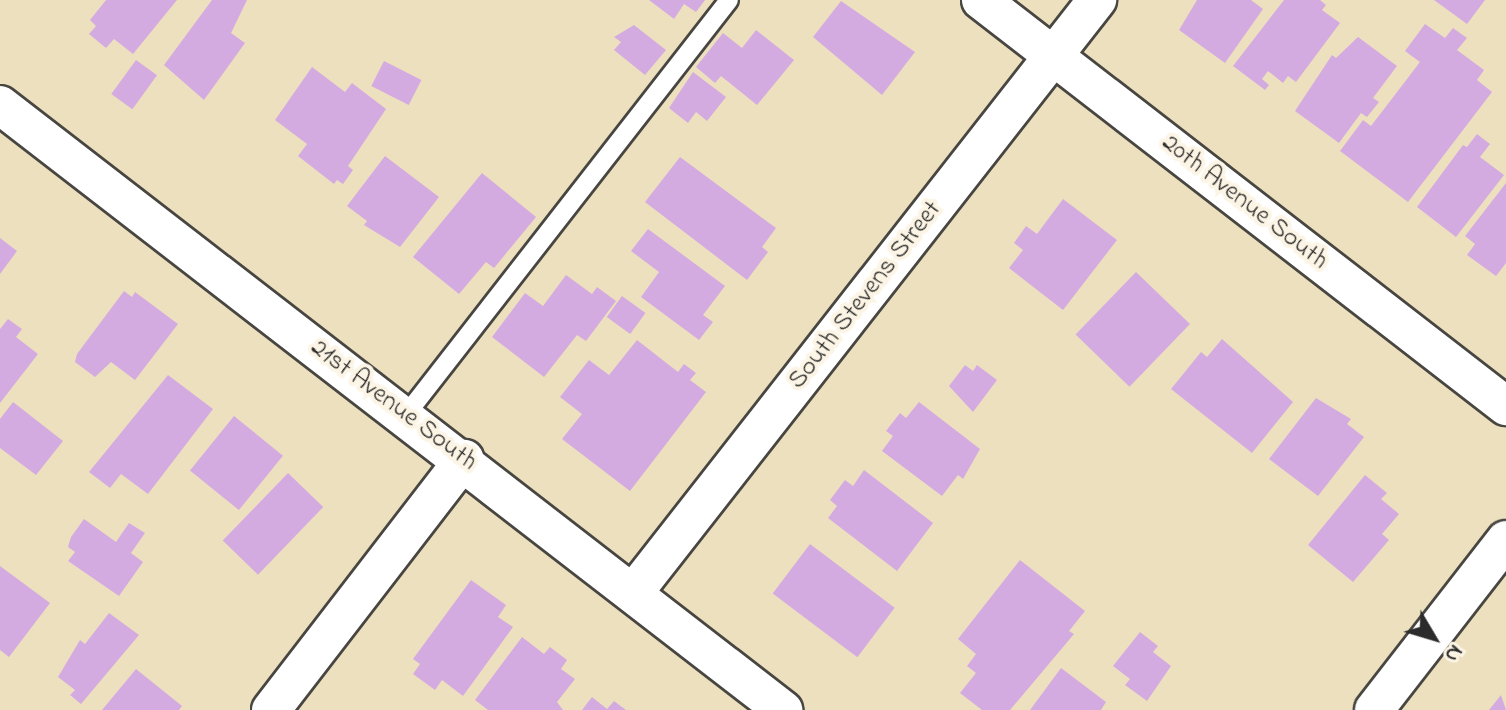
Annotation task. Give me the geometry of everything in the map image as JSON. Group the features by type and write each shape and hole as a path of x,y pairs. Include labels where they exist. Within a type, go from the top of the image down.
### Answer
{"street":[{"name":"20th Avenue South","path":"981,0 1506,406"},
{"name":"South Stevens Street","path":"634,592 1097,0"},
{"name":"21st Avenue South","path":"0,105 464,459 783,710"},
{"path":"271,710 464,459"},
{"path":"1374,710 1506,540"}],"lane":[{"path":"405,416 729,0"}],"building":[{"path":"106,0 177,0 133,54 114,39 106,48 89,34 96,26 90,20"},
{"path":"212,0 247,0 231,33 245,43 204,100 164,65"},
{"path":"649,0 705,0 696,12 684,4 674,19"},
{"path":"1197,0 1251,0 1263,9 1225,63 1179,30"},
{"path":"1284,0 1320,0 1326,5 1322,10 1340,23 1296,82 1288,76 1283,83 1268,71 1262,79 1269,85 1265,90 1233,66"},
{"path":"1434,0 1485,0 1467,24"},
{"path":"841,1 915,52 882,95 813,37"},
{"path":"1425,24 1445,38 1453,28 1467,38 1457,50 1484,70 1477,80 1492,92 1408,202 1340,151 1363,120 1371,126 1420,62 1405,51"},
{"path":"634,25 666,50 645,75 614,50 621,42 614,37"},
{"path":"756,30 794,60 757,105 721,76 715,83 696,67 723,33 742,48"},
{"path":"1358,37 1397,66 1373,98 1379,102 1367,117 1361,113 1339,143 1295,111 1332,55 1336,58"},
{"path":"136,60 157,75 132,109 111,94"},
{"path":"384,61 421,80 409,105 371,86"},
{"path":"312,67 345,92 352,83 386,109 348,166 353,170 343,184 337,180 334,184 298,156 307,144 275,120"},
{"path":"693,72 726,97 707,121 696,112 688,123 669,108"},
{"path":"1477,134 1490,144 1480,157 1504,175 1456,237 1417,207 1463,145 1467,147"},
{"path":"385,156 439,197 400,247 364,225 367,221 347,206"},
{"path":"680,157 776,228 762,247 768,252 747,280 645,202"},
{"path":"482,173 536,217 494,268 486,262 459,294 413,257"},
{"path":"1506,183 1506,263 1496,276 1467,255 1475,244 1465,236"},
{"path":"1063,199 1117,240 1063,310 1009,268 1023,250 1014,243 1026,226 1037,234"},
{"path":"648,229 725,286 703,315 713,322 699,340 641,297 659,272 631,251"},
{"path":"0,238 17,251 0,274"},
{"path":"1136,272 1190,324 1130,387 1076,335"},
{"path":"566,275 592,294 597,287 616,301 586,341 577,335 544,377 492,337 525,293 543,306"},
{"path":"124,291 132,297 135,292 178,324 135,380 111,362 95,377 75,362 77,354"},
{"path":"622,296 645,313 630,334 607,317"},
{"path":"8,319 22,329 16,337 38,354 0,403 0,329"},
{"path":"1222,339 1293,402 1252,453 1171,389 1201,352 1207,357"},
{"path":"637,340 678,372 684,364 696,373 690,380 706,392 630,491 562,439 582,414 560,397 589,360 609,375"},
{"path":"965,365 973,371 977,365 997,380 973,412 949,386"},
{"path":"168,375 213,409 148,494 121,474 110,488 89,472"},
{"path":"1316,398 1351,419 1347,424 1364,437 1318,496 1269,459"},
{"path":"13,402 63,441 36,475 0,448 0,419"},
{"path":"919,402 980,449 963,479 958,475 942,496 882,451 893,436 886,431 900,413 906,418"},
{"path":"234,416 283,456 239,510 190,470"},
{"path":"864,470 933,523 897,571 828,518 837,506 830,500 845,480 853,486"},
{"path":"288,473 323,507 258,575 223,541"},
{"path":"1365,475 1387,493 1381,499 1399,514 1382,534 1389,540 1353,582 1308,545"},
{"path":"84,519 116,542 129,523 145,533 131,553 143,562 119,596 68,561 75,552 68,547 71,537"},
{"path":"810,544 895,608 857,657 773,594"},
{"path":"1020,560 1085,611 1069,631 1074,634 1010,710 982,710 960,693 976,673 967,666 976,654 958,639"},
{"path":"0,566 50,603 9,657 0,650"},
{"path":"471,580 506,605 498,617 513,627 463,696 442,680 435,690 413,674 420,664 413,659"},
{"path":"109,613 139,635 81,704 70,695 75,690 58,677 80,640 85,644"},
{"path":"1140,632 1158,646 1153,652 1171,666 1147,701 1125,685 1130,679 1113,666"},
{"path":"522,637 544,654 550,647 567,660 561,669 575,679 557,702 563,710 488,710 475,700"},
{"path":"1061,668 1106,702 1101,710 1030,710"},
{"path":"136,669 182,706 179,710 102,710"},
{"path":"1501,695 1506,710 1489,710"},
{"path":"592,697 607,709 614,701 626,710 582,710"}]}
